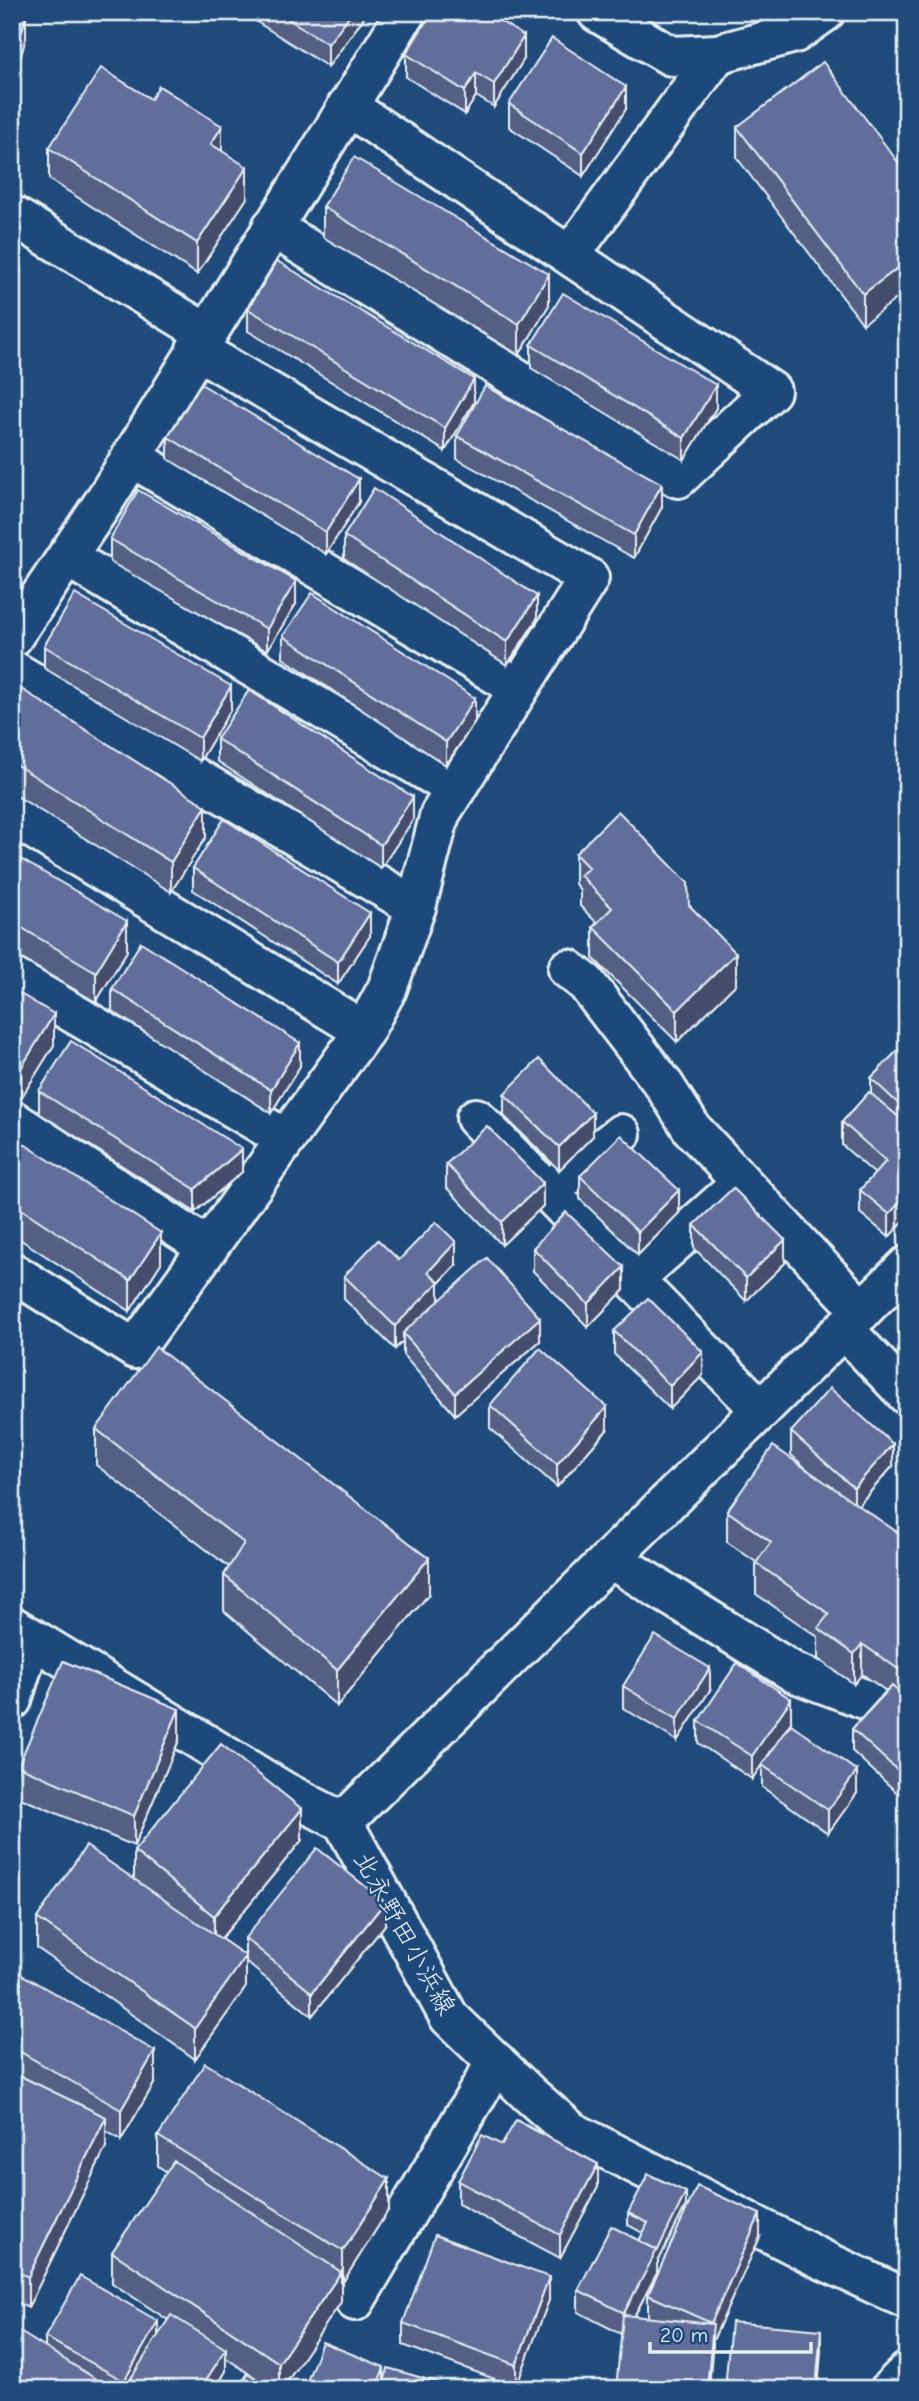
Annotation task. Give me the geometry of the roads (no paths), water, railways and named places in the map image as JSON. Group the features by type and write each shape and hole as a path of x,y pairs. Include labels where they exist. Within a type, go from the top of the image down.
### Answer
{"street":[{"path":"12,638 131,457 406,12"},
{"path":"597,12 671,56 717,54 794,33 825,12"},
{"path":"570,255 717,54"},
{"path":"272,228 678,478 771,391 348,106"},
{"path":"12,215 201,341 589,578 440,814 416,906 387,989 364,1031 135,1349 12,1272"},
{"path":"131,457 519,688"},
{"path":"66,557 456,789"},
{"path":"12,670 416,906"},
{"path":"12,816 364,1031"},
{"path":"568,969 586,983 664,1085 692,1129 743,1182 853,1320 907,1395"},
{"path":"12,976 286,1139"},
{"path":"476,1118 761,1410"},
{"path":"12,1120 208,1248"},
{"path":"548,1191 621,1134"},
{"path":"634,1279 743,1182"},
{"path":"343,1822 907,1266"},
{"path":"611,1559 795,1673 875,1703"},
{"path":"12,1700 21,1632"},
{"name":"北永野田小浜線","path":"21,1632 285,1792 343,1822 449,2017 571,2131 821,2259 907,2299"},
{"path":"355,2301 496,2062"},
{"path":"890,2389 907,2372"}]}
